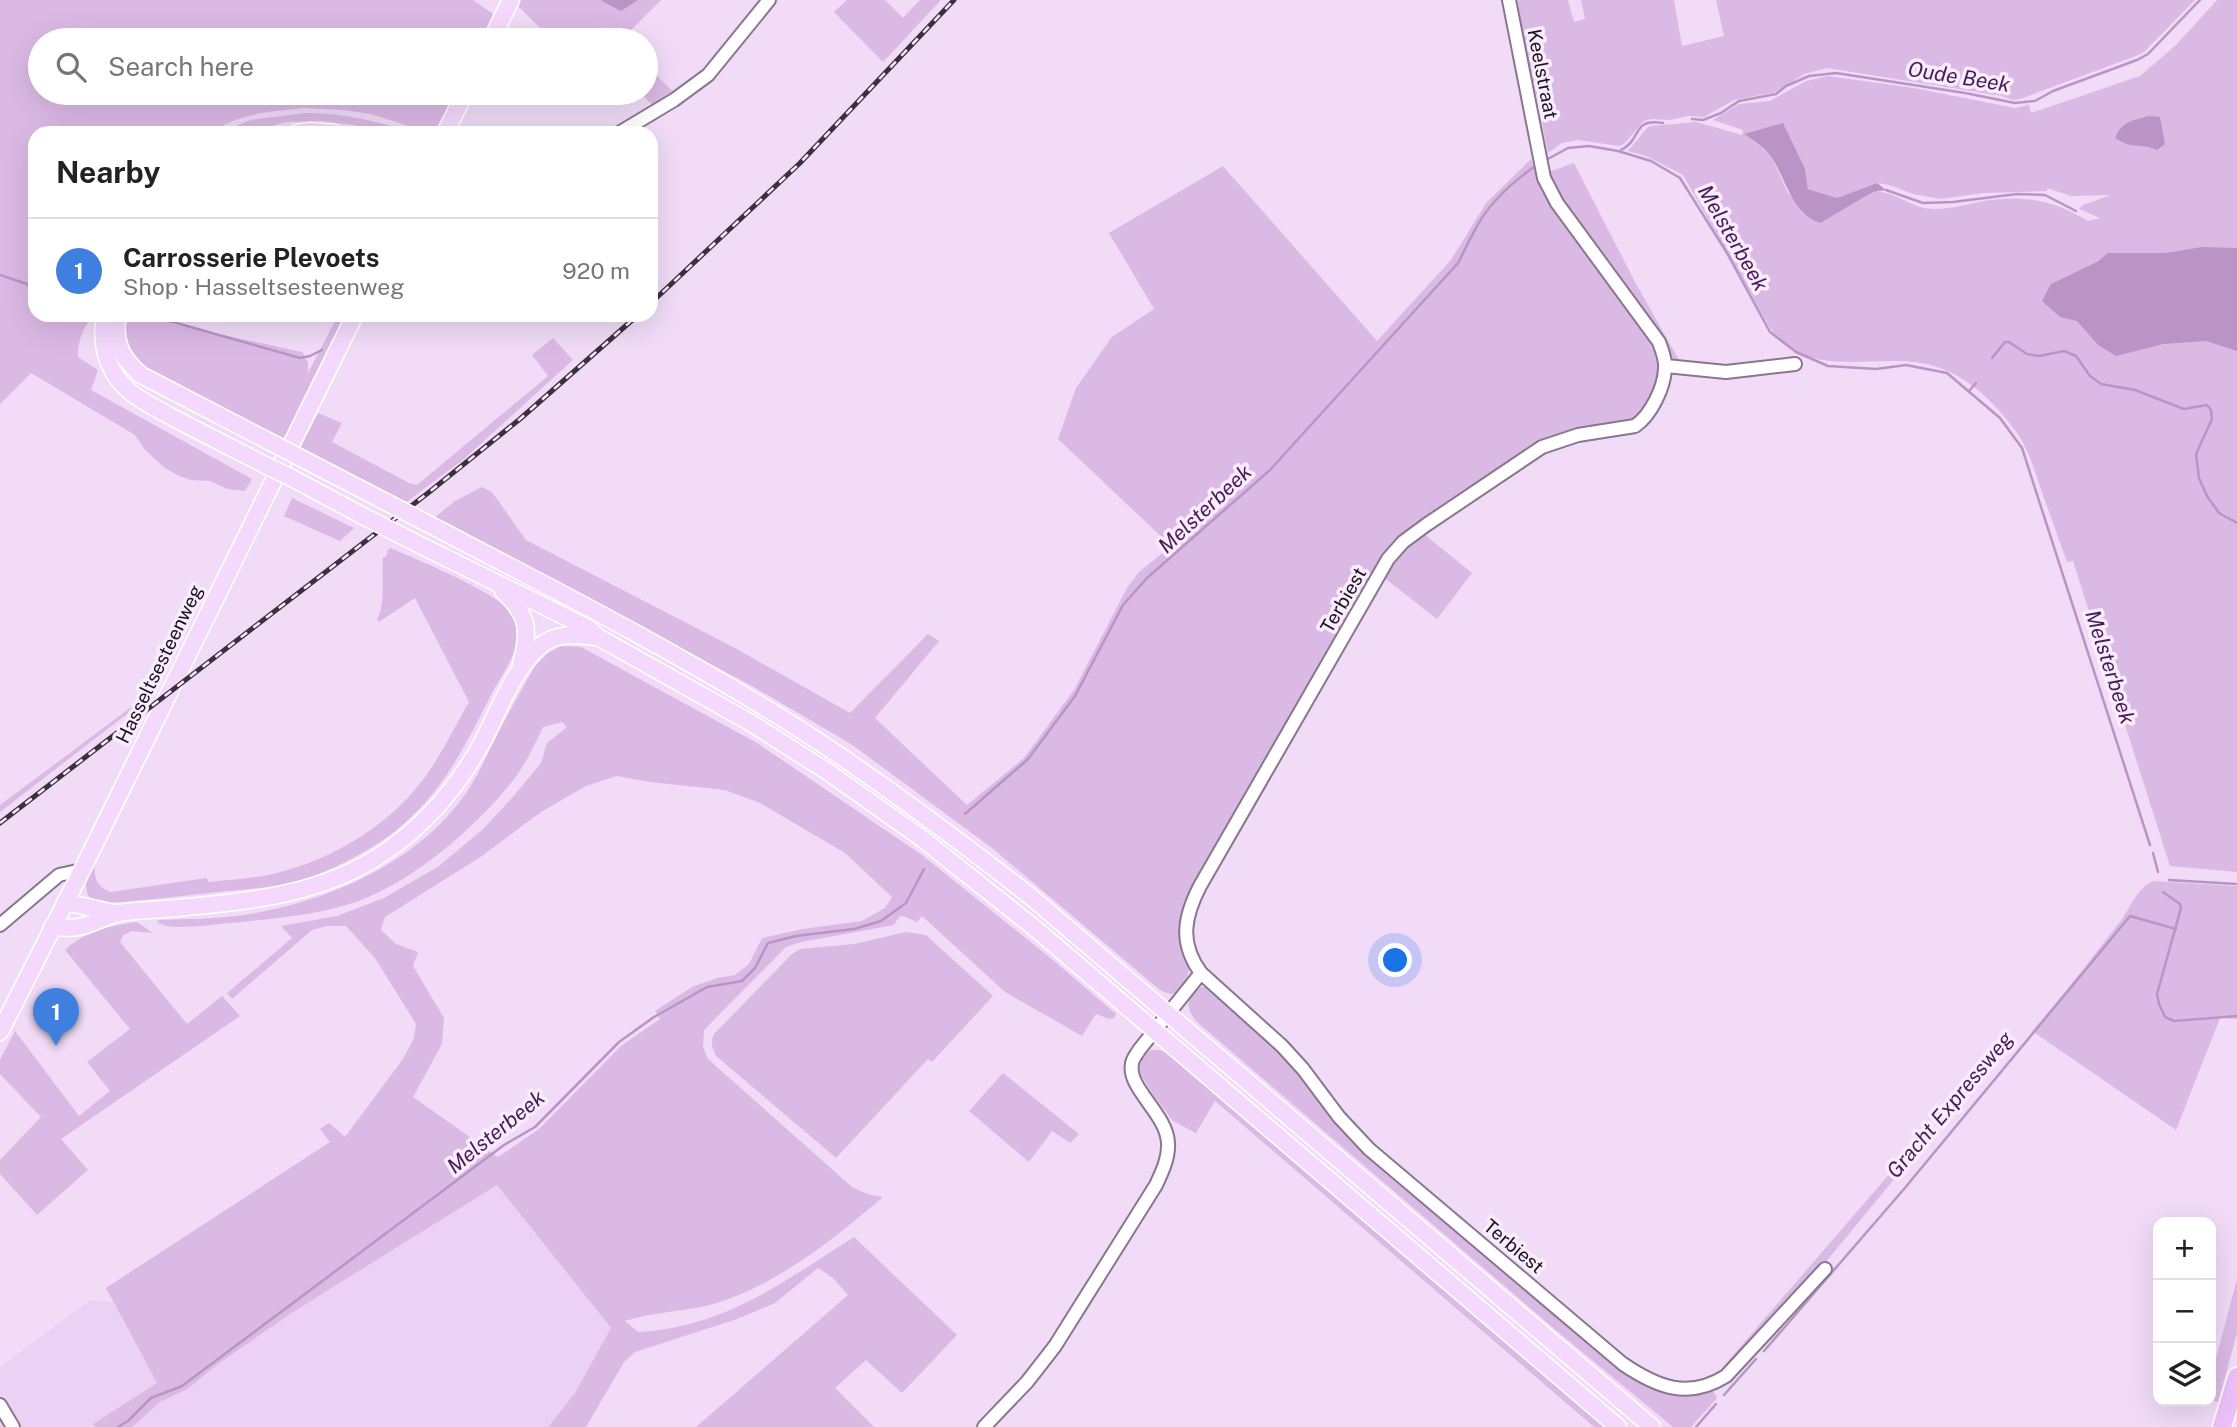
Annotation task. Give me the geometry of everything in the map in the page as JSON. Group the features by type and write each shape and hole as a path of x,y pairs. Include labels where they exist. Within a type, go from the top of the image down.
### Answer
{"highway":[{"path":"2222,1427 2237,1377"}],"main road":[{"path":"497,28 511,0"},
{"path":"448,126 459,105"},
{"path":"105,322 103,335 106,357 125,388 148,404 496,585 508,588 588,628 598,637 762,730 828,772 920,837 1037,930 1618,1427"},
{"path":"117,322 116,336 127,363 141,375 587,606 730,687 861,769 950,833 1030,896 1170,1014 1652,1427"},
{"name":"Hasseltsesteenweg","path":"0,1032 352,322"},
{"path":"496,585 518,607 527,627 520,670"},
{"path":"52,927 78,928 118,913 284,895 333,880 368,862 424,821 456,783 481,745 520,670 540,646 550,639 572,634 598,637"},
{"path":"65,902 118,913"}],"street":[{"path":"631,126 674,100 708,75 769,0"},
{"name":"Keelstraat","path":"1509,0 1542,171 1558,203 1658,342 1665,366"},
{"path":"1665,366 1726,372 1795,364"},
{"name":"Terbiest","path":"1665,366 1662,385 1642,422 1624,429 1578,435 1542,447 1426,525 1403,542 1388,559 1189,908 1186,939 1192,959 1201,973 1282,1046 1339,1117 1369,1149 1623,1364 1648,1381 1674,1389 1700,1388 1719,1380 1741,1362 1825,1269"},
{"path":"0,925 59,875 82,870"},
{"path":"984,1427 1027,1382 1055,1346 1156,1185 1164,1168 1168,1140 1158,1114 1142,1093 1132,1073 1132,1062 1201,973"},
{"path":"0,1405 13,1427"}],"shaded area":[{"path":"0,0 473,0 496,16 490,28 28,28 28,105 453,105 442,126 408,126 371,114 303,108 260,113 222,126 28,126 28,322 89,322 82,334 78,357 98,370 91,390 252,479 245,491 179,476 165,468 145,450 135,435 31,373 0,404"},
{"path":"521,0 661,0 633,28 540,28 518,6"},
{"path":"602,0 638,0 621,11 602,1"},
{"path":"847,0 885,0 903,18 920,0 941,0 883,62 834,12"},
{"path":"1568,0 1574,22 1585,19 1581,0 1674,0 1682,46 1724,36 1716,0 2195,0 2144,52 2020,99 1827,68 1804,74 1776,92 1734,100 1704,117 1644,121 1624,144 1619,146 1578,140 1562,143 1548,153 1515,1"},
{"path":"2217,0 2237,0 2237,872 2170,866 2073,561 2067,562 2024,446 2001,413 1973,386 1940,368 1896,361 1827,361 1806,356 1787,346 1770,328 1683,175 1646,156 1628,151 1651,126 1696,122 1742,135 1743,130 1713,120 1739,104 1770,101 1806,81 1828,76 1914,88 2015,108 2029,105 2031,113 2140,76 2176,45","holes":["1759,131 1805,169 1808,189 1837,198 1877,183 1940,199 1984,193 2047,191 2047,188 2071,196 2111,195 2079,209 2100,218 2088,221 2062,208 2035,200 2008,198 1931,209 1893,195 1873,192 1819,223 1788,193 1770,154 1744,134"]},
{"path":"658,76 672,91 658,101"},
{"path":"305,113 333,114 390,126 358,126 322,121 236,126 250,120"},
{"path":"2149,116 2160,117 2165,144 2157,150 2127,144 2115,138 2124,125"},
{"path":"1783,123 1805,169 1808,189 1837,198 1877,183 1886,190 1873,192 1820,223 1810,218 1790,194 1770,155 1744,134"},
{"path":"1531,159 1541,191 1653,345 1662,363 1662,373 1646,410 1637,417 1623,422 1563,432 1537,442 1394,545 1186,901 1182,917 1188,973 1180,989 1173,993 1160,990 992,848 851,744 752,686 434,518 455,501 482,487 492,492 526,540 735,648 850,713 928,634 939,641 875,718 967,805 1024,758 1074,690 1127,588 1139,572 1171,546 1058,439 1076,388 1112,337 1154,309 1109,233 1223,166 1377,341 1451,260 1486,203"},
{"path":"1574,163 1678,362 1672,361 1632,293 1554,185 1549,172"},
{"path":"2202,247 2237,248 2237,351 2206,341 2163,344 2116,356 2098,345 2077,321 2060,317 2042,301 2051,284 2097,262 2108,253 2166,253"},
{"path":"124,322 171,322 302,352 308,362 308,373 334,322 344,322 284,441 144,368 126,345"},
{"path":"553,338 573,360 464,459 405,503 299,450 318,413 342,423 332,442 417,485 548,376 532,355"},
{"path":"292,498 354,528 340,541 284,516"},
{"path":"1424,534 1472,573 1437,619 1382,576 1395,558"},
{"path":"391,548 491,596 504,605 515,621 517,638 509,664 458,756 427,800 406,822 374,846 338,866 300,880 259,888 122,902 99,903 88,896 86,878 95,863 97,881 102,888 111,892 206,878 209,882 249,878 285,871 351,843 371,830 407,799 435,763 469,702 415,598 379,622 377,619 382,598 383,557 386,557"},
{"path":"561,646 581,647 757,743 922,855 1116,1014 1109,1019 1096,1014 1082,1036 1005,992 922,916 917,922 903,916 899,917 894,925 786,947 704,1030 703,1047 708,1059 852,1187 883,1197 807,1257 765,1283 720,1302 625,1321 638,1332 669,1328 726,1312 777,1286 854,1237 957,1335 902,1393 866,1360 835,1388 874,1427 696,1427 848,1295 833,1278 818,1268 775,1303 737,1319 635,1352 624,1362 586,1427 548,1427 575,1393 611,1328 497,1185 293,1312 187,1389 160,1402 132,1427 95,1427 93,1424 157,1383 106,1288 330,1142 320,1129 329,1123 345,1137 403,1059 414,1038 416,1024 375,958 346,926 327,926 312,930 232,999 227,993 292,938 281,926 337,916 384,898 439,866 482,830 513,797 541,763 547,743 567,727 562,722 543,727 516,777 477,820 414,872 369,897 332,909 274,918 181,927 157,922 244,915 276,909 340,889 400,857 450,814 470,787 535,666 548,653","holes":["617,776 725,790 760,803 845,853 892,897 885,908 862,921 762,938 749,964 735,975 692,987 655,1011 660,1019 621,1046 539,1129 498,1157 413,1097 442,1044 444,1018 413,966 418,952 396,944 381,930 385,917 482,856 541,812 586,786"]},
{"path":"157,688 158,690 0,812 0,805"},
{"path":"2153,881 2237,886 2237,1019 2220,1018 2176,1130 2032,1031 2119,923 2137,894"},
{"path":"137,922 153,933 132,931 123,935 120,942 187,1024 222,996 240,1016 61,1139 88,1170 37,1215 0,1174 0,1160 41,1117 0,1074 0,1060 15,1031 79,1116 110,1091 87,1062 130,1029 65,950 98,930"},
{"path":"906,932 926,935 993,996 932,1062 928,1059 836,1158 716,1056 712,1045 713,1037 792,954 800,949 854,944"},
{"path":"1201,987 1209,987 1277,1045 1334,1119 1626,1372 1667,1393 1688,1395 1713,1391 1717,1398 1691,1427 1673,1427 1558,1332 1197,1022 1190,1012 1189,1003 1192,995"},
{"path":"1151,1050 1169,1054 1605,1427 1594,1427 1215,1101 1196,1133 1173,1121 1138,1070 1141,1057"},
{"path":"1003,1073 1079,1134 1070,1143 1052,1131 1029,1162 969,1111"},
{"path":"1911,1149 1915,1154 1801,1292 1725,1370 1722,1368"},
{"path":"497,1185 611,1328 575,1393 548,1427 132,1427 160,1402 187,1389 293,1312"},
{"path":"2237,1279 2237,1333 2218,1402 2216,1358"},
{"path":"90,1300 113,1303 157,1383 90,1427 0,1427 0,1367"}],"waterway":[{"name":"Oude Beek","path":"1692,119 1703,120 1721,113 1739,101 1776,94 1786,86 1809,76 1836,73 2015,103 2035,101 2053,91 2148,54 2200,0"},
{"name":"Oude Beek","path":"1621,150 1628,145 1641,126 1653,122 1663,123"},
{"name":"Melsterbeek","path":"1544,161 1568,148 1589,146 1651,161 1680,178 1727,253 1770,332 1796,352 1828,366 1876,369 1906,365 1947,373 2000,418 2022,448 2150,845"},
{"name":"Melsterbeek","path":"965,814 1028,759 1075,696 1123,605 1147,578 1270,470 1458,263 1481,219 1495,201 1538,164"},
{"path":"1886,190 1923,203 2017,194 2045,195 2076,211"},
{"path":"0,275 28,285"},
{"path":"173,322 300,358 322,350"},
{"path":"1992,358 2005,342 2027,354 2039,356 2064,351 2076,356 2090,376 2101,384 2135,390 2184,409 2207,405 2212,419 2196,454 2199,478 2219,513 2237,523"},
{"path":"1969,391 1976,383"},
{"name":"Melsterbeek","path":"2153,853 2158,872"},
{"name":"Melsterbeek","path":"118,1427 151,1398 182,1386 504,1145 535,1127 619,1042 654,1017 707,987 742,981 755,968 768,943 796,936 854,929 881,921 906,903 924,869"},
{"name":"Melsterbeek","path":"2169,880 2237,884"},
{"path":"2163,892 2180,904 2181,908 2157,994 2165,1017 2174,1021 2237,1016"},
{"name":"Gracht Expressweg","path":"1764,1351 1904,1189 2130,916 2176,929"},
{"name":"Gracht Expressweg","path":"1724,1395 1756,1359"},
{"name":"Gracht Expressweg","path":"1696,1427 1716,1404"}],"railway":[{"path":"658,296 800,163 954,0"},
{"path":"0,823 428,493 520,419 630,322"}],"place":[{"name":"Carrosserie Plevoets","path":"56,1046"}]}
